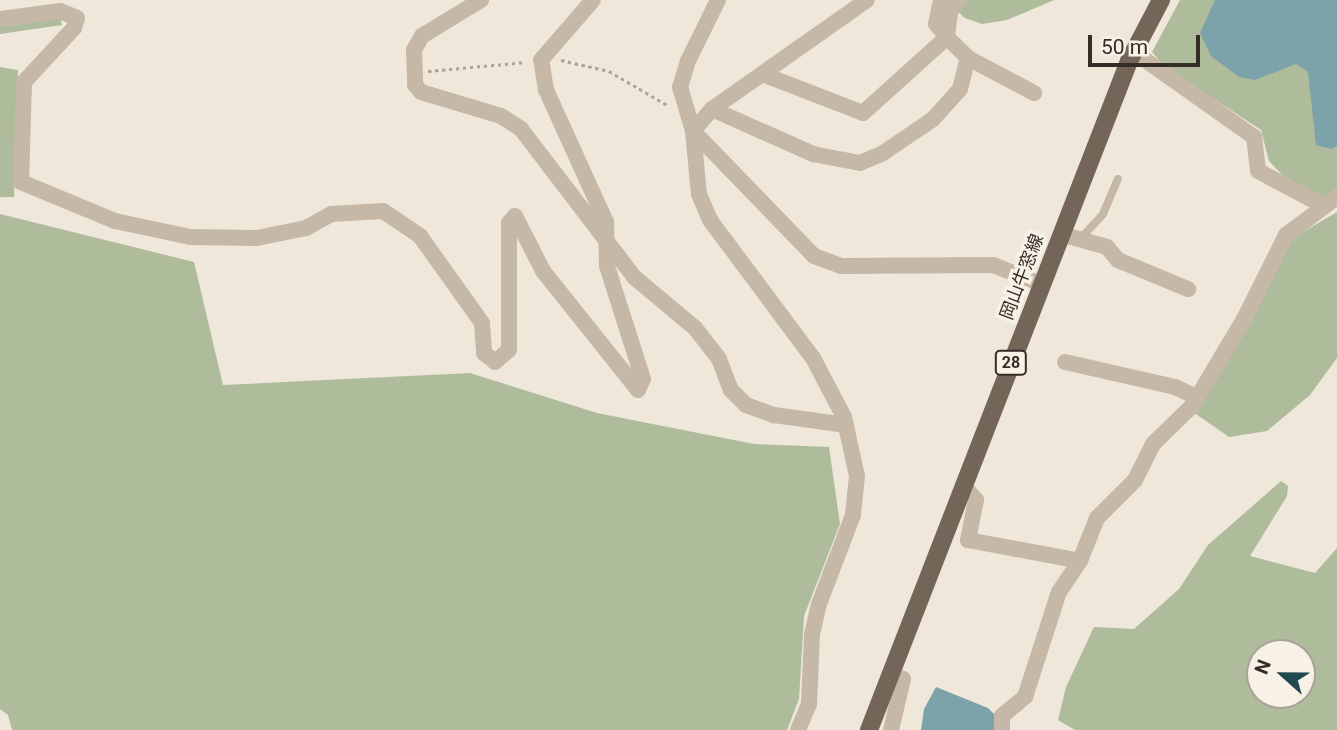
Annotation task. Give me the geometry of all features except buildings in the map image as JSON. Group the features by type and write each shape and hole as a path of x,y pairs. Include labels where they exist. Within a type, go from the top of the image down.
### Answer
{"main road":[{"name":"岡山牛窓線","path":"869,730 1061,234 1134,52 1161,0"}],"street":[{"path":"481,0 422,36 414,50 415,72 421,92 501,116 521,129 609,248 634,276 695,328 719,359 731,390 746,405 774,415 846,425"},
{"path":"0,19 61,11 77,18 74,28 24,82 21,182 115,221 190,237 239,240 306,228 331,214 383,211 420,236 482,323 484,353 495,362 509,350 509,223 515,216 543,271 624,377 641,389 643,379 607,265 609,248 606,222 547,90 541,60 593,0"},
{"path":"718,0 688,61 680,87 693,131 698,194 710,220 813,358 846,425 857,476 853,515 819,604 812,635 809,704 798,730"},
{"path":"693,131 712,109 867,0"},
{"path":"941,0 936,24 947,37 968,58 1034,93"},
{"path":"762,75 863,113 947,37 950,11 959,0"},
{"path":"1134,52 1254,137 1258,171 1331,202"},
{"path":"712,109 814,154 860,163 933,120 960,89 968,58"},
{"path":"693,131 814,256 841,266 993,265 1041,284"},
{"path":"1002,730 1002,716 1025,697 1059,592 1080,561 1097,518 1135,480 1153,444 1196,397 1244,319 1286,235 1331,202"},
{"path":"1061,234 1107,247 1118,260 1188,289"},
{"path":"1065,362 1175,387 1196,397"},
{"path":"963,485 976,500 968,540 1080,561"},
{"path":"890,673 902,679 891,730"}],"lane":[{"path":"1080,239 1102,214 1118,178"}],"path":[{"path":"415,72 541,60 570,60 609,71 674,110"}],"green space":[{"path":"945,0 1054,0 1007,20 982,24 965,18"},
{"path":"1180,0 1337,0 1337,189 1327,198 1312,196 1288,181 1269,161 1261,130 1164,66 1152,52"},
{"path":"60,16 62,25 0,34 0,24"},
{"path":"0,67 18,70 14,197 0,197"},
{"path":"1337,212 1337,358 1310,395 1267,431 1229,437 1193,412 1291,239"},
{"path":"0,214 194,262 223,385 470,373 597,413 754,444 829,447 840,524 804,616 799,699 787,730 12,730 8,715 0,709"},
{"path":"1281,481 1288,486 1287,496 1250,556 1315,573 1337,548 1337,730 1075,730 1058,720 1066,687 1094,627 1134,629 1179,589 1208,545"}],"water":[{"path":"1215,0 1337,0 1337,146 1331,149 1316,145 1308,72 1296,64 1255,80 1239,77 1211,56 1200,33"},
{"path":"936,687 988,708 997,717 996,730 921,730 924,709"}]}
